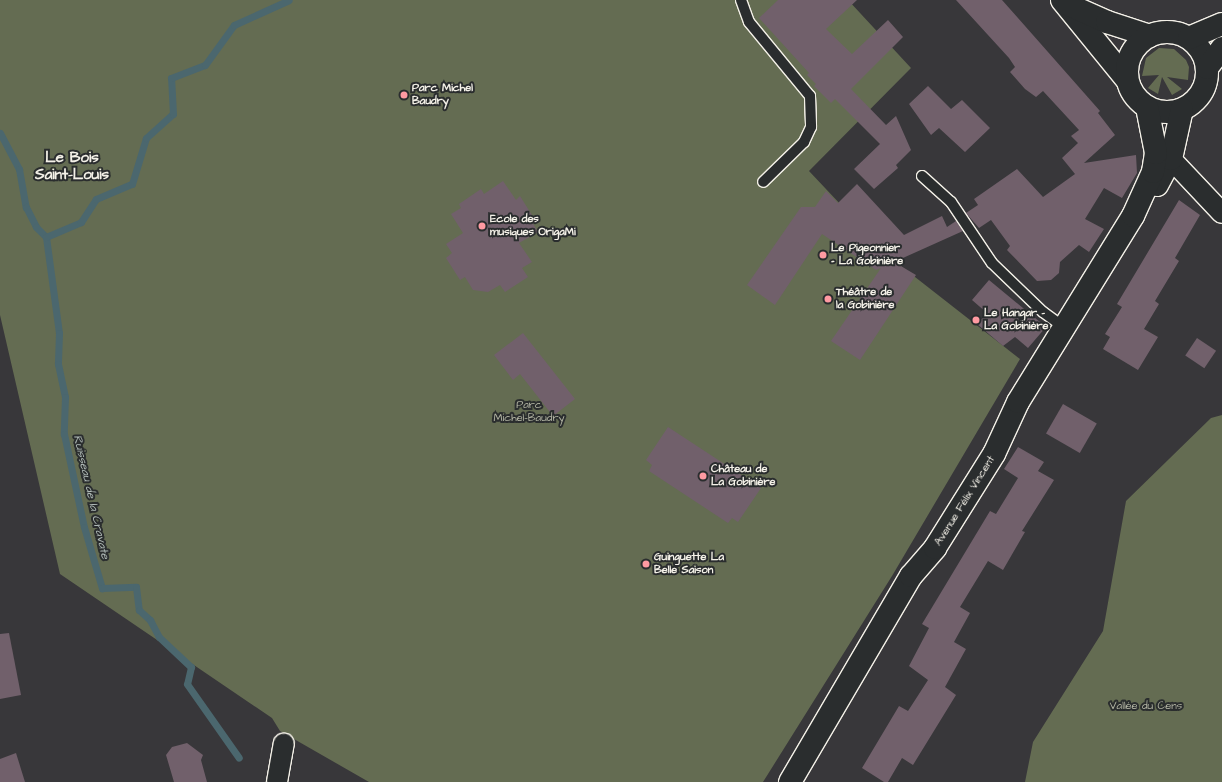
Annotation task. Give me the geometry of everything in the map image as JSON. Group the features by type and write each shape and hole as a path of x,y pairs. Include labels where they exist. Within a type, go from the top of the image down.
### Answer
{"street":[{"path":"1063,1 1107,22 1150,36"},
{"path":"1063,1 1127,80 1138,100 1147,107 1170,112 1182,109 1201,92 1207,68 1222,48"},
{"path":"1188,38 1222,24"},
{"path":"1127,80 1131,54 1139,43 1150,36 1162,32 1176,33 1188,38 1204,56 1207,68"},
{"name":"Avenue Félix Vincent","path":"790,782 911,576 935,548 994,454 1018,402 1133,216 1153,172 1156,153 1147,107"},
{"name":"Avenue Félix Vincent","path":"1133,216 1156,189 1171,158 1182,109"},
{"path":"1171,158 1222,213"},
{"path":"277,782 284,744"}],"lane":[{"path":"740,0 749,22 810,96 811,127 804,142 763,182"},
{"path":"922,176 951,202 992,263 1043,312 1064,327"}],"green space":[{"name":"Parc Michel-Baudry","path":"0,0 848,0 911,68 809,171 892,259 1020,359 892,576 763,782 369,782 280,731 272,718 60,574 0,315"},
{"path":"1159,48 1174,49 1186,60 1189,67 1188,80 1167,77 1182,89 1172,95 1162,77 1158,94 1148,88 1159,75 1142,76 1146,58"},
{"name":"Vallée du Cens","path":"1222,415 1222,782 1025,782 1033,742 1103,631 1126,501 1211,418"}],"building":[{"path":"778,0 857,0 826,29 852,54 888,20 903,37 851,89 886,125 896,116 911,150 896,165 898,168 874,189 854,169 880,144 835,99 831,103 814,86 816,84 807,75 809,73 759,18"},
{"path":"956,0 1002,0 1100,111 1098,113 1115,135 1084,163 1136,155 1137,173 1122,198 1104,188 1085,219 1104,229 1089,252 1079,245 1060,262 1059,273 1051,280 1037,281 1007,250 1010,246 991,220 979,228 966,213 978,205 974,199 1017,169 1043,197 1075,174 1062,158 1078,143 1071,136 1079,130 1043,91 1036,97 1025,89 1010,72 1015,67 1009,58"},
{"path":"928,86 951,109 962,100 990,128 965,152 939,128 931,135 909,104"},
{"path":"503,181 516,200 520,196 535,220 532,222 538,232 519,243 532,262 522,268 528,277 505,292 500,285 488,292 473,290 465,277 460,280 446,258 452,253 446,244 463,233 451,214 461,208 459,204 481,189 484,194"},
{"path":"857,184 904,235 942,216 947,227 956,221 963,231 894,262 916,275 860,360 831,341 881,268 876,270 822,234 775,305 747,285 801,207 815,207 826,191 838,203"},
{"path":"1179,200 1200,215 1175,258 1179,261 1155,301 1159,304 1144,329 1158,337 1138,370 1103,349 1110,337 1105,334 1122,307 1117,304"},
{"path":"989,280 1046,327 1028,348 1015,337 1003,346 977,324 987,313 972,300"},
{"path":"523,333 575,399 553,416 520,374 513,380 494,355"},
{"path":"1197,338 1216,351 1204,368 1185,355"},
{"path":"1063,404 1097,423 1080,453 1046,433"},
{"name":"Château de La Gobinière","path":"668,427 761,488 738,522 732,518 728,523 649,471 652,465 646,460"},
{"path":"1018,447 1044,462 1038,471 1054,480 1022,531 1025,532 1003,570 988,561 960,607 970,613 954,642 966,649 945,687 956,695 913,765 902,758 888,782 884,782 862,768 899,706 908,711 928,680 909,666 929,628 922,624 990,511 996,514 1018,478 1004,469"},
{"path":"9,633 21,695 0,699 0,634"},
{"path":"187,743 203,755 201,760 207,782 174,782 166,755 172,747"},
{"path":"16,753 25,782 0,782 0,759"}],"waterway":[{"path":"46,237 81,222 96,199 132,184 146,138 173,114 171,78 205,65 234,25 289,0"},
{"name":"Ruisseau de la Cravate","path":"0,133 19,169 26,207 36,227 46,237 59,333 58,364 65,397 64,434 84,527 102,588 136,587 139,610 150,620 159,637 191,667 187,684 239,758"}],"place":[{"name":"Parc Michel Baudry","path":"404,95"},
{"name":"Ecole des musiques OrigaMi","path":"482,226"},
{"name":"Le Pigeonnier - La Gobinière","path":"823,255"},
{"name":"Théâtre de la Gobinière","path":"828,299"},
{"name":"Le Hangar - La Gobinière","path":"976,320"},
{"name":"Château de La Gobinière","path":"703,476"},
{"name":"Guinguette La Belle Saison","path":"646,564"}],"district":[{"name":"Le Bois Saint-Louis","path":"72,166"}]}
